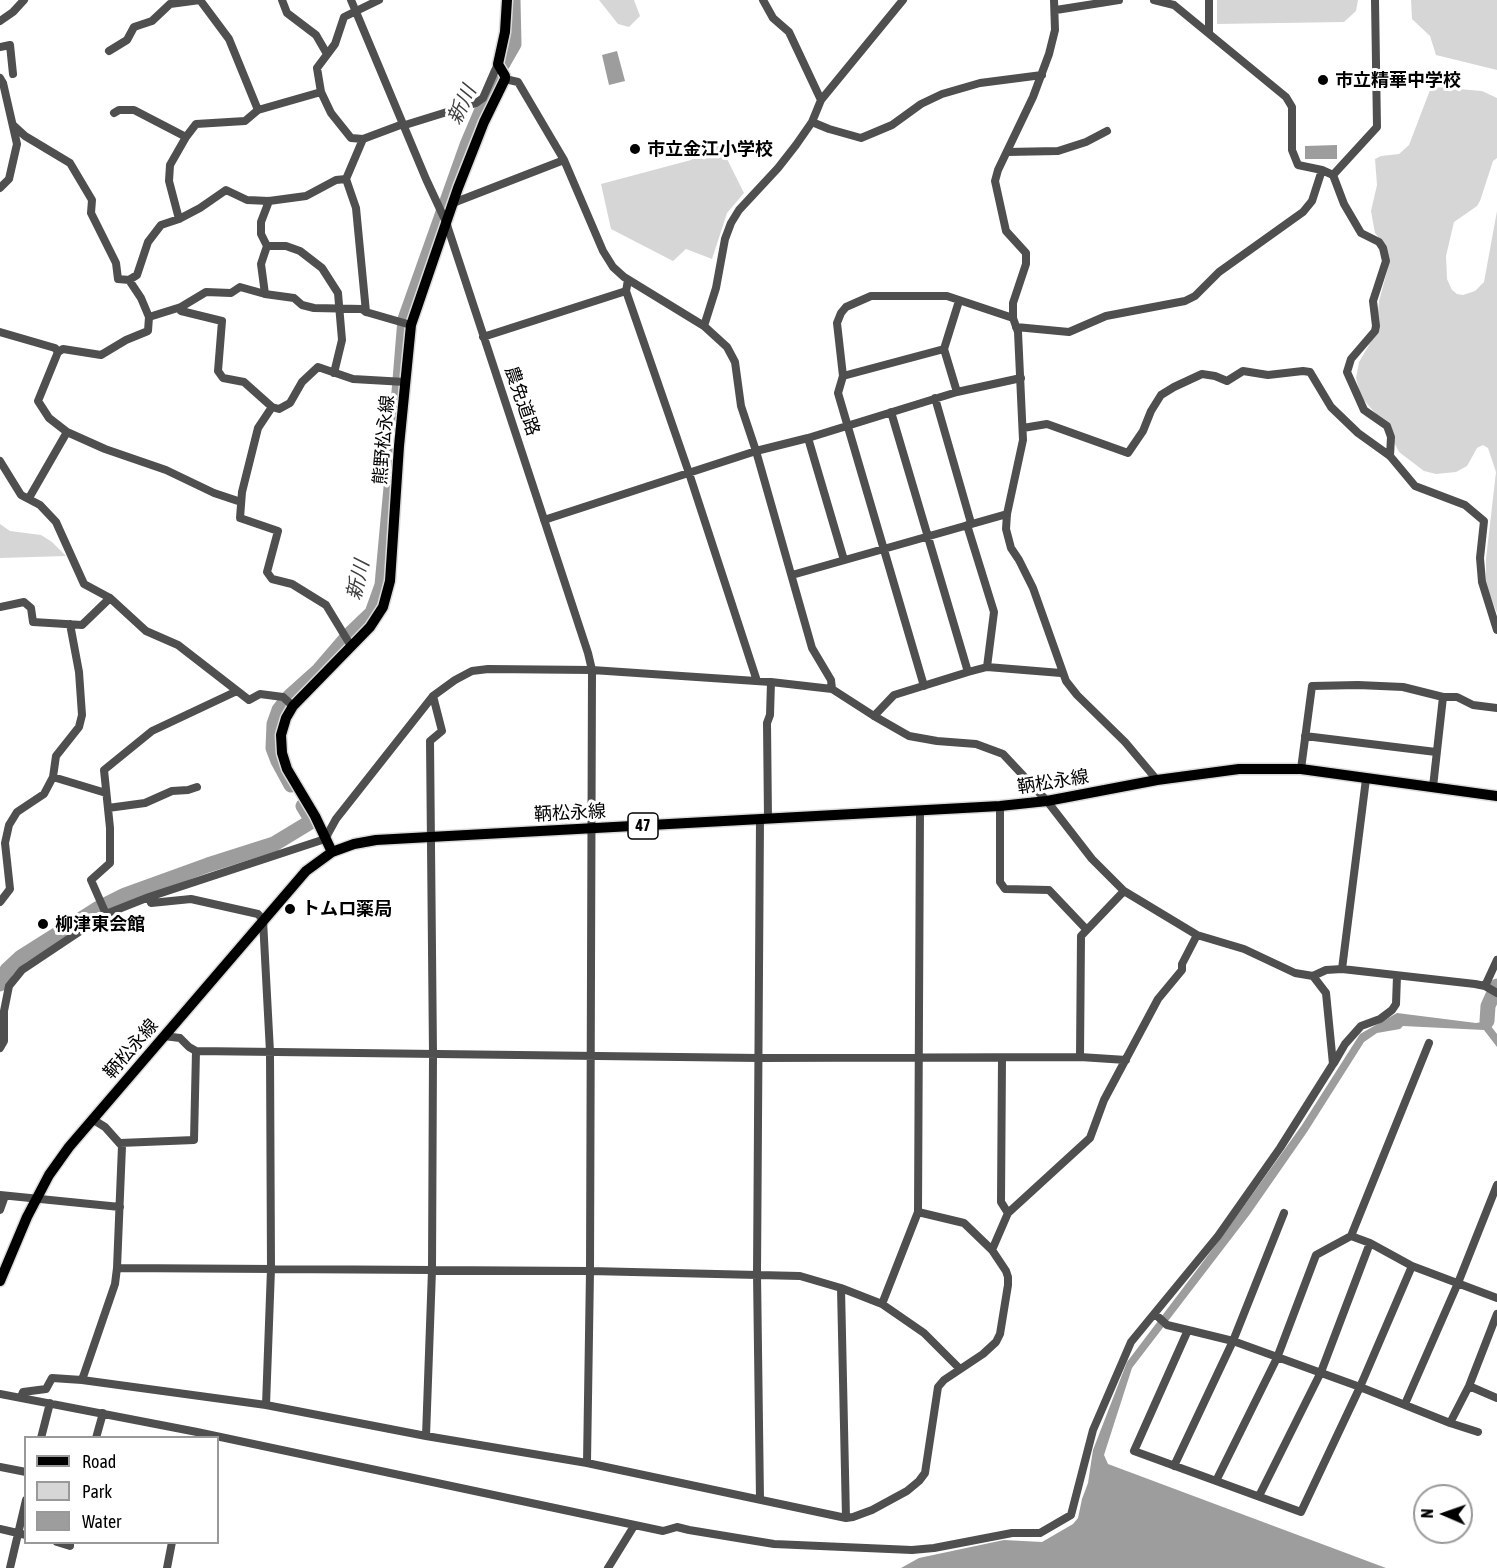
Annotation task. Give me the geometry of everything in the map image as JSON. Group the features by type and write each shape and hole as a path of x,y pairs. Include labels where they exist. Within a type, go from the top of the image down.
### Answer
{"main road":[{"name":"熊野松永線","path":"332,852 315,816 287,769 282,753 281,735 286,718 293,706 370,627 383,607 390,581 405,382 406,324 484,122 501,70 507,0"},
{"name":"鞆松永線","path":"0,1281 49,1175 92,1119 306,871 332,852 354,844 376,840 1000,806 1047,801 1157,780 1239,769 1301,769 1497,796"}],"street":[{"path":"0,21 14,12 24,0"},
{"path":"109,51 127,40 134,27 152,21 170,4 200,0 229,39 258,110"},
{"path":"282,0 287,13 316,35 327,54"},
{"name":"農免道路","path":"351,0 445,220 592,670 592,1054 587,1463"},
{"path":"380,0 344,17 334,44 317,68 321,92 331,113 351,138 363,139 476,103 483,98 501,70 518,82 564,160 603,251 613,267 628,280 704,326 727,347 735,362 741,406 812,648 831,680 832,688"},
{"path":"763,0 773,18 789,32 821,100"},
{"path":"704,326 716,288 725,239 731,223 739,210 778,168 812,122 821,100 903,0"},
{"path":"1054,0 1055,30 1042,75 995,181 1006,231 1026,253 1026,264 1013,303 1021,378 1023,440 1007,514 1006,529 1011,548 1033,588 1061,673 1077,695 1125,742 1157,780"},
{"path":"1056,10 1119,0"},
{"path":"1154,0 1174,5 1286,98 1292,107 1292,150 1298,165 1333,175 1344,204 1363,235 1379,242 1385,253 1386,261 1373,301 1375,331 1351,359 1347,372 1364,410 1387,426 1391,438 1390,456"},
{"path":"1209,0 1209,32"},
{"path":"1333,175 1377,127 1375,0"},
{"path":"0,46 10,45 13,74"},
{"path":"812,122 861,138 892,125 921,104 942,94 980,82 1042,75"},
{"path":"0,188 9,179 17,144 1,82"},
{"path":"179,219 169,181 170,165 196,124 245,121 258,110 321,92"},
{"path":"114,113 119,110 134,110 186,137"},
{"path":"13,125 25,136 70,163 92,200 91,213 116,263 118,279 129,280 137,275 148,242 161,225 200,208 226,190 247,200 269,201 306,196 336,180 346,179"},
{"path":"1007,152 1058,152 1086,142 1107,131"},
{"path":"363,139 346,179 356,208 366,312"},
{"path":"453,203 564,160"},
{"path":"924,686 838,393 843,376 837,323 841,313 856,301 871,296 947,296 1015,322 1069,332 1106,316 1185,301 1195,297 1219,273 1303,212 1312,201 1322,170"},
{"path":"265,294 261,264 267,246 261,234 261,222 269,201"},
{"path":"267,246 286,246 300,251 322,268 338,293 342,340 334,373"},
{"path":"129,280 141,298 148,316 148,331 126,340 101,355 63,350 58,352 38,401 49,418 67,432 241,502"},
{"path":"628,280 626,291 689,472 757,681"},
{"path":"148,316 181,307 206,292 231,293 240,287 265,294 294,298 302,305 314,308 362,309 406,324"},
{"path":"483,338 626,291"},
{"path":"957,392 944,349 959,301"},
{"path":"181,307 181,311 222,321 218,371 223,378 244,382 272,407 279,409 290,403 302,382 318,367 353,379 405,382"},
{"path":"0,332 55,348 58,352"},
{"path":"843,376 944,349"},
{"path":"1023,428 1047,424 1128,453 1143,431 1161,395 1202,374 1227,381 1243,371 1268,375 1310,372 1338,414 1358,433 1390,456 1415,486 1465,506 1484,521 1480,558 1482,582 1497,630"},
{"path":"544,520 756,451 808,438 935,398 1021,378"},
{"path":"935,398 994,612 987,667"},
{"path":"272,407 258,428 242,492 240,518 278,531 267,572 272,579 292,584 326,605 351,646"},
{"path":"891,412 968,672"},
{"path":"29,498 67,432"},
{"path":"808,438 844,560"},
{"path":"0,461 21,495 40,505 56,522 84,584 110,598 146,631 178,645 249,700 260,694 283,697 293,706"},
{"path":"792,575 1007,514"},
{"path":"0,607 24,602 31,608 33,622 82,625 110,598"},
{"path":"0,902 10,889 5,843 9,825 17,812 44,794 53,777 56,756 79,728 82,715 79,672 70,624"},
{"path":"874,716 894,695 987,667 1061,673"},
{"path":"0,1048 4,1041 4,1011 9,986 22,970 106,914 149,897 325,839 336,819 433,696 463,676 488,669 592,670 832,688 909,736 976,744 1003,754 1047,801 1092,859 1124,891 1197,935 1244,949 1295,973 1313,976 1326,970 1342,969 1455,981 1492,990 1497,960"},
{"path":"760,1499 757,1274 759,1058 767,723 770,715 771,682"},
{"path":"1301,769 1312,686 1403,687 1456,697 1473,705 1497,708"},
{"path":"106,914 91,880 110,863 110,828 104,770 152,731 237,691"},
{"path":"426,1436 432,1270 433,1054 430,741 442,731 433,696"},
{"path":"1433,787 1443,696"},
{"path":"1305,736 1436,752"},
{"path":"53,777 105,793"},
{"path":"1342,969 1366,779"},
{"path":"108,808 145,803 172,790 188,790 197,787"},
{"path":"1000,806 1000,882 1005,889 1049,890 1086,929"},
{"path":"882,1304 918,1212 920,811"},
{"path":"1080,1057 1081,936 1124,891"},
{"path":"149,897 151,903 191,899 258,914 263,920 270,1052 270,1269 266,1405"},
{"path":"992,1250 1008,1213 1090,1138 1104,1100 1158,999 1182,970 1182,964 1197,935"},
{"path":"1313,976 1326,993 1333,1064"},
{"path":"219,1440 634,1526 663,1531 677,1527 774,1544 912,1550 1012,1533 1040,1533 1071,1515 1093,1430 1131,1341 1157,1316 1218,1236 1280,1148 1345,1044 1361,1026 1380,1019 1392,1010 1396,1004 1397,976"},
{"path":"164,1036 180,1038 196,1051 592,1054 759,1058 1080,1057 1126,1060"},
{"path":"1216,1481 1277,1358 1316,1255 1352,1236 1430,1043"},
{"path":"120,1143 194,1140 196,1051"},
{"path":"1002,1058 1001,1202 1008,1213"},
{"path":"82,1380 116,1284 120,1207 122,1146 105,1127 92,1119"},
{"path":"1405,1404 1497,1185"},
{"path":"0,1210 3,1195 120,1207"},
{"path":"21,1397 23,1392 46,1389 52,1378 266,1405 426,1436 587,1463 846,1518 872,1510 907,1491 919,1481 925,1473 938,1387 944,1380 983,1354 996,1342 1000,1334 1008,1276 992,1250 964,1222 918,1212"},
{"path":"1174,1466 1233,1341 1284,1213"},
{"path":"1352,1236 1412,1266 1497,1298"},
{"path":"1259,1496 1321,1372 1370,1243"},
{"path":"1188,1330 1134,1451 1301,1512 1360,1387 1412,1266"},
{"path":"117,1268 590,1270 800,1276 841,1288 882,1304 924,1333 960,1370"},
{"path":"841,1288 846,1518"},
{"path":"1450,1423 1469,1386 1497,1314"},
{"path":"1157,1316 1167,1325 1233,1341 1478,1432"},
{"path":"1469,1386 1497,1398"},
{"path":"0,1394 103,1413 196,1435"},
{"path":"41,1436 50,1403"},
{"path":"96,1436 103,1413"},
{"path":"0,1467 24,1472"},
{"path":"10,1568 22,1534 24,1517"},
{"path":"608,1568 634,1526"},
{"path":"0,1529 22,1534"},
{"path":"167,1568 172,1544"}],"green space":[{"path":"599,0 634,0 640,16 629,27 618,24"},
{"path":"1217,0 1358,0 1356,11 1344,22 1217,24"},
{"path":"1411,0 1497,0 1497,70 1436,55 1430,36 1412,19"},
{"path":"1435,87 1482,91 1497,98 1497,158 1493,161 1477,206 1454,222 1446,256 1447,279 1452,290 1463,295 1475,291 1484,282 1497,211 1497,613 1486,585 1486,559 1496,472 1488,448 1483,445 1477,448 1467,466 1456,472 1436,474 1424,471 1399,452 1384,423 1361,397 1356,378 1359,362 1376,333 1379,301 1388,268 1383,243 1375,233 1371,211 1377,185 1375,159 1399,154 1409,145 1430,90"},
{"path":"719,143 744,193 727,213 712,259 686,249 673,261 611,229 601,184 691,160"},
{"path":"0,524 10,531 41,535 66,556 0,558"}],"water":[{"path":"617,51 625,81 609,85 602,55"},
{"path":"1337,145 1337,159 1305,159 1305,146"},
{"path":"1397,1013 1476,1023 1487,1021 1497,1034 1497,1047 1484,1030 1403,1026 1400,1029 1377,1033 1364,1042 1307,1132 1250,1214 1132,1368 1104,1455 1108,1464 1386,1568 901,1568 919,1558 1004,1540 1042,1542 1073,1524 1078,1518 1088,1483 1093,1450 1127,1362 1221,1238 1302,1125 1360,1034"}],"waterway":[{"name":"新川","path":"397,416 405,319 467,145 498,72 514,44 513,0"},
{"name":"新川","path":"291,785 273,748 274,724 279,710 290,696 319,670 350,634 372,613 382,585 394,455"},
{"name":"新川","path":"0,984 7,970 21,957 97,909 125,895 274,844 312,821 303,806"},
{"path":"1487,1021 1488,1006 1497,986"}],"place":[{"name":"市立精華中学校","path":"1323,80"},
{"name":"市立金江小学校","path":"635,149"},
{"name":"トムロ薬局","path":"290,909"},
{"name":"柳津東会館","path":"43,924"}]}
